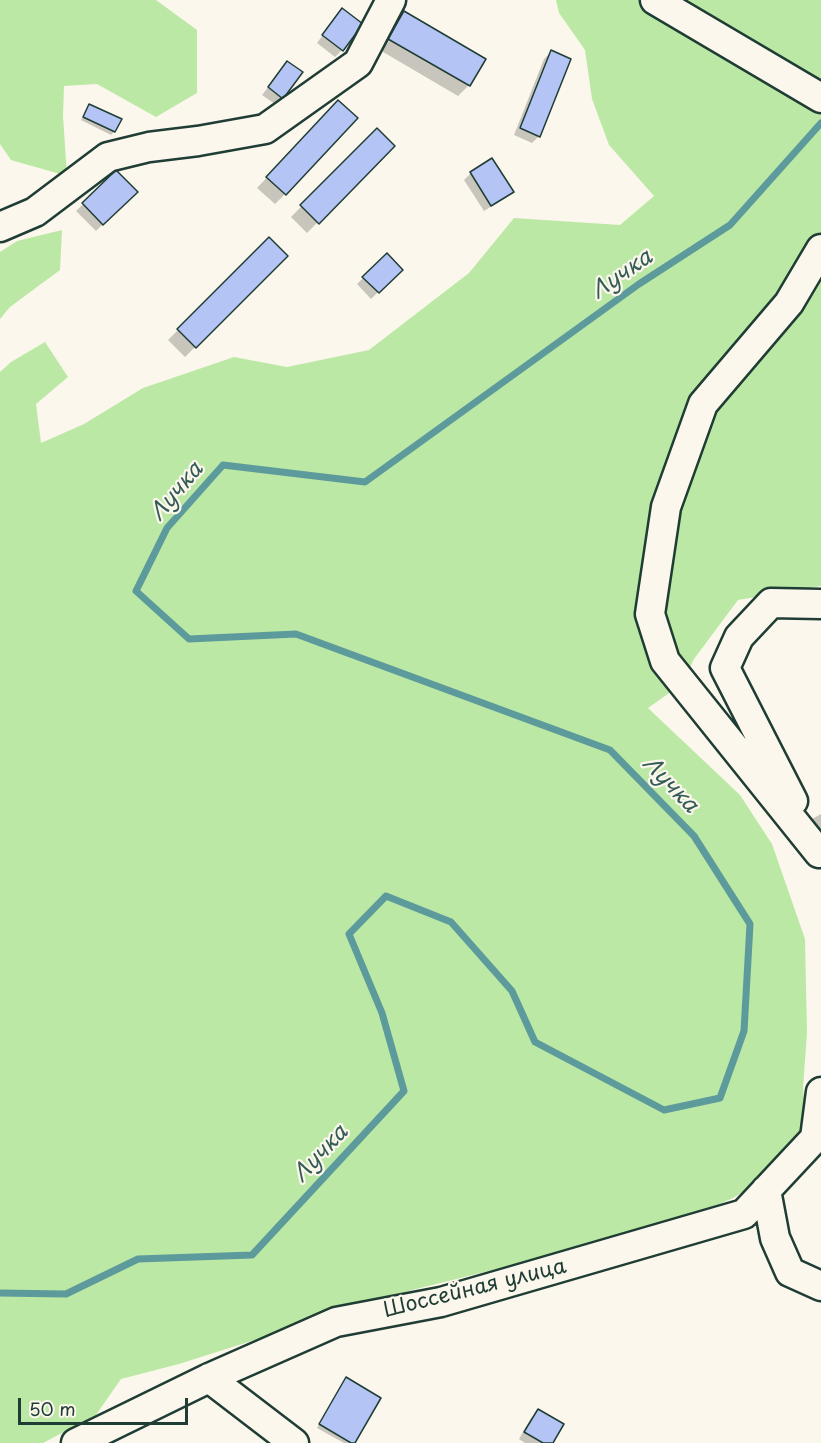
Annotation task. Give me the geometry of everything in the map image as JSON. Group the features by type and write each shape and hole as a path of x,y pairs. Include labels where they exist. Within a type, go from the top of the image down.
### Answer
{"street":[{"path":"0,227 35,212 108,157 149,147 265,129 358,63 391,0"},
{"path":"655,0 817,95"},
{"path":"820,855 665,661 650,614 666,507 703,404 789,303 821,249"},
{"path":"820,855 725,668 739,638 771,603 821,604"},
{"name":"Шоссейная улица","path":"76,1443 208,1378 336,1322 441,1302 744,1214 815,1138 821,1092"},
{"path":"766,1190 775,1238 790,1272 821,1286"},
{"path":"208,1378 249,1420 294,1443"}],"green space":[{"path":"0,0 156,0 197,30 197,93 156,117 97,84 64,86 63,116 67,176 11,160 0,144"},
{"path":"556,0 821,0 821,586 738,600 694,659 682,684 648,708 740,795 772,844 805,939 807,1033 803,1088 807,1133 786,1165 733,1198 666,1227 412,1290 179,1364 121,1379 96,1415 43,1443 0,1443 0,372 11,362 45,342 68,377 36,404 41,443 84,424 143,388 234,357 287,367 369,350 469,273 514,218 620,225 654,196 609,145 592,99 585,50 559,13"},
{"path":"62,230 60,270 10,307 0,319 0,252 17,241"}],"building":[{"path":"342,8 363,24 343,51 322,35"},
{"path":"404,11 486,59 470,86 388,39"},
{"path":"551,50 571,59 540,137 520,128"},
{"path":"287,61 303,72 283,99 268,87"},
{"path":"338,100 358,118 286,195 266,177"},
{"path":"89,104 122,119 115,132 83,117"},
{"path":"377,128 395,146 319,224 300,205"},
{"path":"492,158 514,192 491,206 470,172"},
{"path":"116,170 138,192 103,225 82,203"},
{"path":"269,237 288,256 196,348 177,329"},
{"path":"387,253 403,270 379,293 362,277"},
{"path":"346,1377 381,1398 355,1443 351,1443 319,1424"},
{"path":"538,1409 564,1424 553,1443 543,1443 524,1432"}],"waterway":[{"name":"Лучка","path":"0,1293 66,1294 138,1259 252,1255 404,1091 382,1013 349,934 386,896 451,922 512,991 535,1042 664,1110 720,1098 744,1031 750,924 694,836 610,750 296,634 189,639 136,591 167,528 223,465 365,482 639,284 730,225 821,123"}]}
